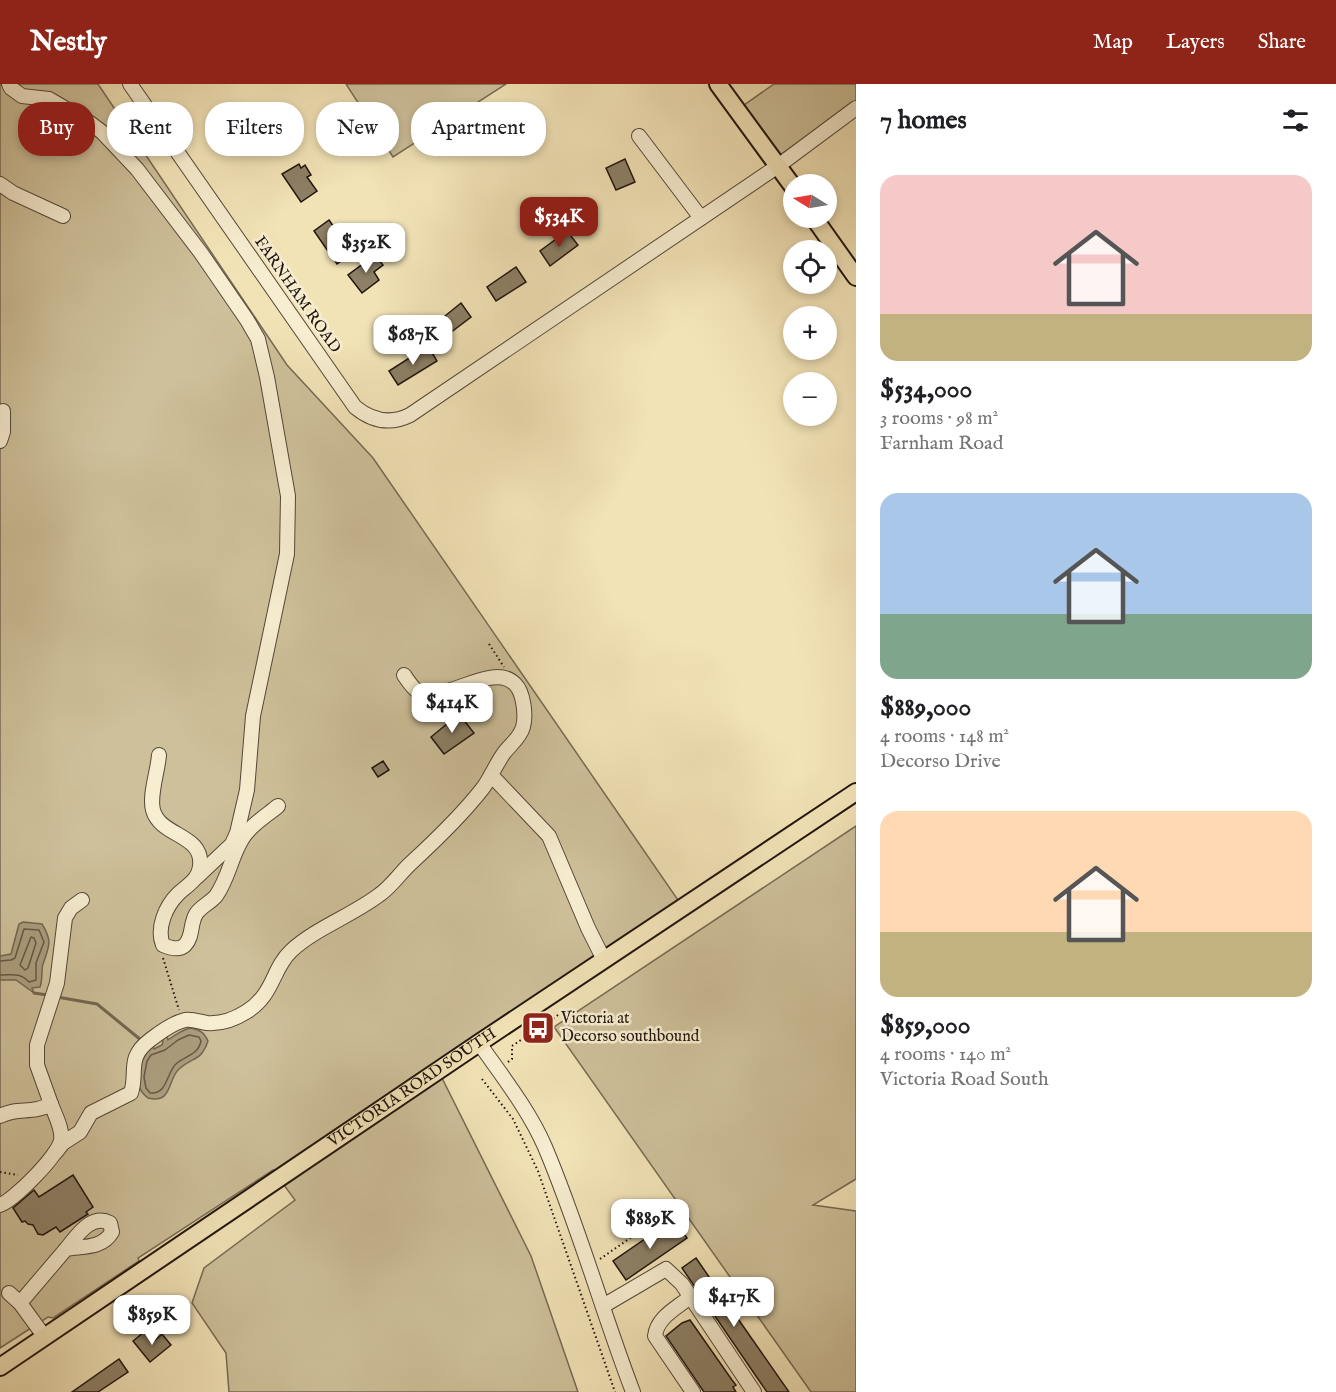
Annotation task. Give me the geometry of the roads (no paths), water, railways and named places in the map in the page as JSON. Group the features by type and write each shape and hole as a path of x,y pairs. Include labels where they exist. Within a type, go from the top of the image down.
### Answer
{"main road":[{"path":"718,84 784,174"},
{"path":"821,228 856,277"},
{"name":"VICTORIA ROAD SOUTH","path":"0,1367 479,1043 856,792"}],"street":[{"path":"9,84 22,96 49,99 60,104 102,132 125,156 201,253 247,320 258,339 266,368 287,487 289,528 287,554 253,716 247,790 237,833 232,844 172,901 162,923 163,945 170,948 182,947 187,942 194,918 199,910 208,905 217,894 242,839 278,806"},
{"name":"FARNHAM ROAD","path":"130,84 355,407 372,419 381,421 400,420 410,415 778,166 856,108"},
{"path":"639,136 700,218"},
{"path":"0,184 13,193 63,216"},
{"path":"2,414 2,436"},
{"path":"0,1205 10,1200 50,1161 63,1143 80,1132 91,1113 130,1093 133,1087 133,1063 141,1049 158,1035 184,1021 221,1022 248,1011 268,991 290,952 305,940 381,894 433,843 482,789 522,729 522,700 516,684 510,680 491,678 433,694 418,692 404,675"},
{"path":"159,755 153,791 153,811 166,829 185,838 195,847 200,862 197,877"},
{"path":"492,775 549,836 604,960"},
{"path":"56,1152 61,1137 40,1077 36,1054 62,956 65,918 71,908 82,900"},
{"path":"479,1043 545,1146 633,1392"},
{"path":"0,1116 16,1111 38,1111 51,1104"},
{"path":"20,1303 66,1249"},
{"path":"603,1306 666,1269 682,1284 754,1392"},
{"path":"9,1293 20,1303 44,1336"},
{"path":"690,1297 662,1318 655,1335 693,1392"}],"water":[{"path":"23,922 42,924 49,940 42,966 41,984 40,987 32,988 34,993 16,980 0,980 0,956 11,954 19,924"},
{"path":"190,1028 205,1035 208,1041 202,1053 179,1069 162,1098 148,1098 139,1086 138,1072 148,1051 152,1045 154,1049 162,1045 161,1039 167,1035 168,1040"}],"waterway":[{"path":"34,993 47,995"},
{"path":"57,997 97,1004 141,1040"}],"place":[{"name":"Victoria at Decorso southbound","path":"538,1028"}]}
